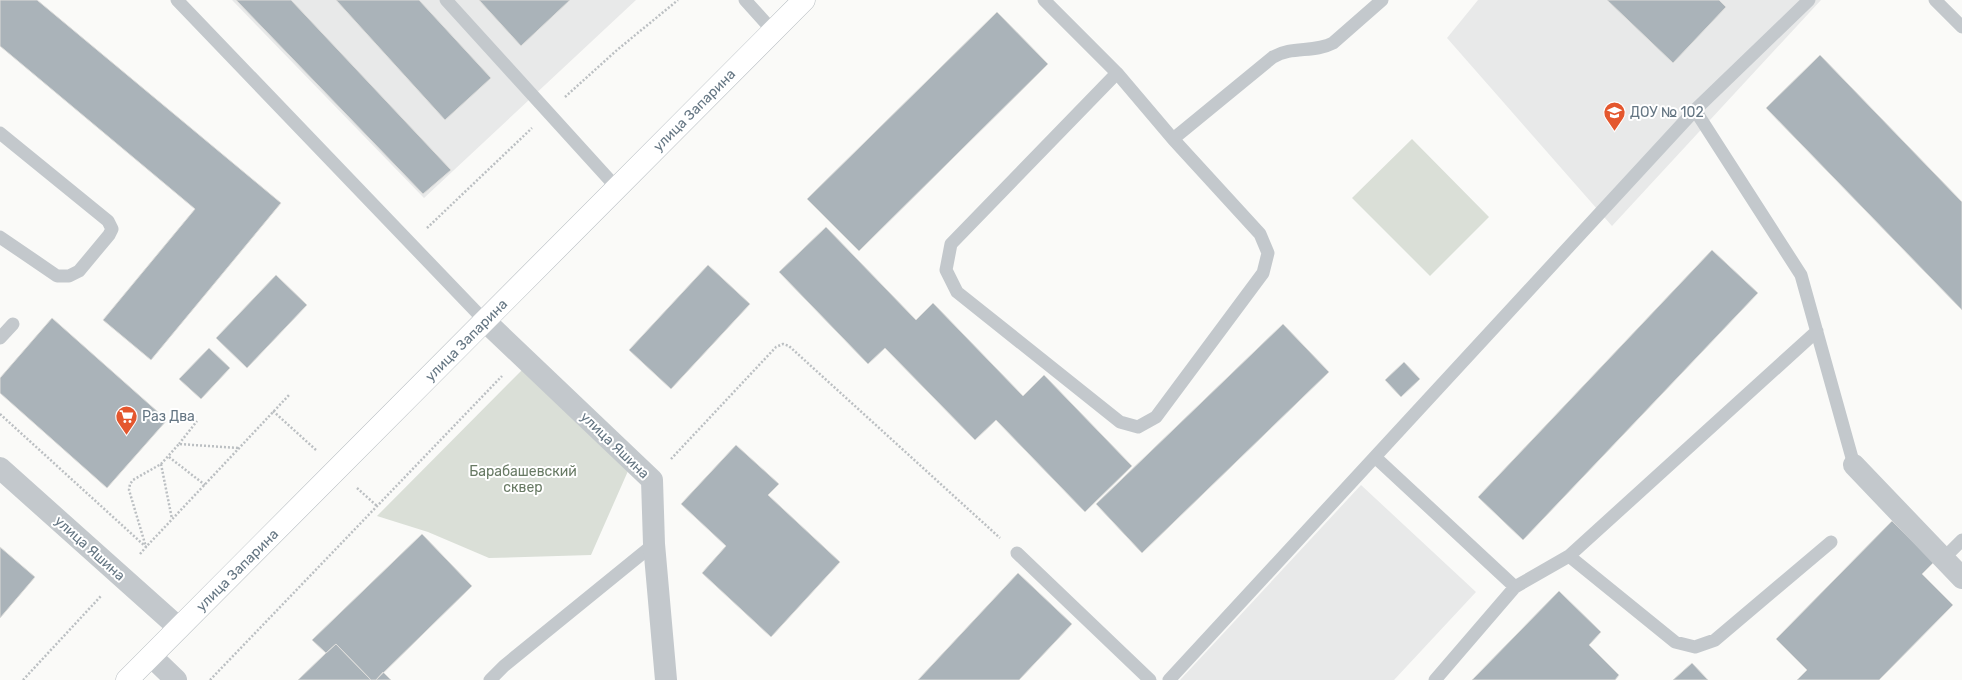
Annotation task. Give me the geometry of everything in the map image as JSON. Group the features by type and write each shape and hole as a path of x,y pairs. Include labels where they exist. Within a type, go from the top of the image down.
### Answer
{"street":[{"name":"улица Запарина","path":"127,680 485,321 616,187 804,0"},
{"name":"улица Яшина","path":"485,321 652,480 654,544 666,680"},
{"path":"1854,465 1962,578"},
{"name":"улица Яшина","path":"0,468 179,628"},
{"path":"151,656 176,680"}],"lane":[{"path":"177,0 485,321"},
{"path":"446,0 616,187"},
{"path":"745,0 773,31"},
{"path":"1044,0 1117,73 1173,139 1260,234 1268,253 1263,273 1156,417 1138,427 1120,422 957,292 946,270 951,244 1117,73"},
{"path":"1173,139 1273,57 1280,53 1326,47 1334,43 1382,0"},
{"path":"1169,680 1695,110 1809,0"},
{"path":"1936,0 1962,27"},
{"path":"1695,110 1801,275 1854,465"},
{"path":"0,133 108,221 112,229 109,235 79,272 69,276 57,276 0,237"},
{"path":"0,338 13,324"},
{"path":"1436,680 1515,587 1569,556 1817,331"},
{"path":"1375,457 1515,587"},
{"path":"1944,558 1962,540"},
{"path":"1569,556 1674,642 1696,647 1715,640 1832,542"},
{"path":"490,680 504,666 654,544"},
{"path":"1017,553 1142,677"}],"path":[{"path":"652,480 776,347 783,344 794,349 1017,553"},
{"path":"210,680 522,356"},
{"path":"0,414 146,547 290,394"},
{"path":"179,444 197,421"},
{"path":"169,457 205,485"},
{"path":"161,464 172,519"}],"shaded area":[{"path":"232,0 636,0 424,198"},
{"name":"ДОУ № 102","path":"1478,0 1821,0 1612,226 1447,38"},
{"path":"1361,485 1476,592 1394,680 1180,680"}],"green space":[{"path":"1412,139 1489,217 1430,276 1352,198"},
{"name":"Барабашевский сквер","path":"522,370 628,471 591,555 489,558 428,532 377,516"}],"building":[{"path":"0,0 37,0 281,203 151,360 103,320 195,209 0,46"},
{"path":"236,0 291,0 451,170 423,194"},
{"path":"336,0 419,0 491,78 445,120"},
{"path":"479,0 570,0 521,46"},
{"path":"1607,0 1719,0 1726,7 1673,63"},
{"path":"997,12 1048,64 859,251 807,199"},
{"path":"1820,55 1962,202 1962,310 1766,108"},
{"path":"826,227 916,320 933,303 1023,396 1044,375 1132,466 1085,512 996,420 975,440 885,348 868,364 779,272"},
{"path":"1712,250 1758,293 1523,540 1478,497"},
{"path":"708,265 750,304 671,389 629,350"},
{"path":"276,275 307,305 247,368 216,338"},
{"path":"52,318 167,420 107,488 0,393 0,378"},
{"path":"1283,324 1329,372 1142,553 1096,504"},
{"path":"209,348 230,368 201,399 179,379"},
{"path":"1404,362 1420,379 1401,397 1385,380"},
{"path":"736,445 779,484 768,495 840,562 771,637 702,573 726,546 681,504"},
{"path":"1892,521 1934,562 1922,574 1953,605 1879,680 1797,680 1807,670 1776,639"},
{"path":"422,534 472,586 376,680 371,680 336,644 326,653 312,640"},
{"path":"0,547 35,577 0,618"},
{"path":"1018,573 1072,624 1019,680 918,680"},
{"path":"1559,591 1601,632 1589,645 1619,675 1615,680 1472,680"},
{"path":"336,644 371,680 298,680 326,653"},
{"path":"1692,663 1708,680 1673,680"},
{"path":"383,672 391,680 376,680"}],"place":[{"name":"ДОУ № 102","path":"1614,132"},
{"name":"Раз Два","path":"127,436"}]}
